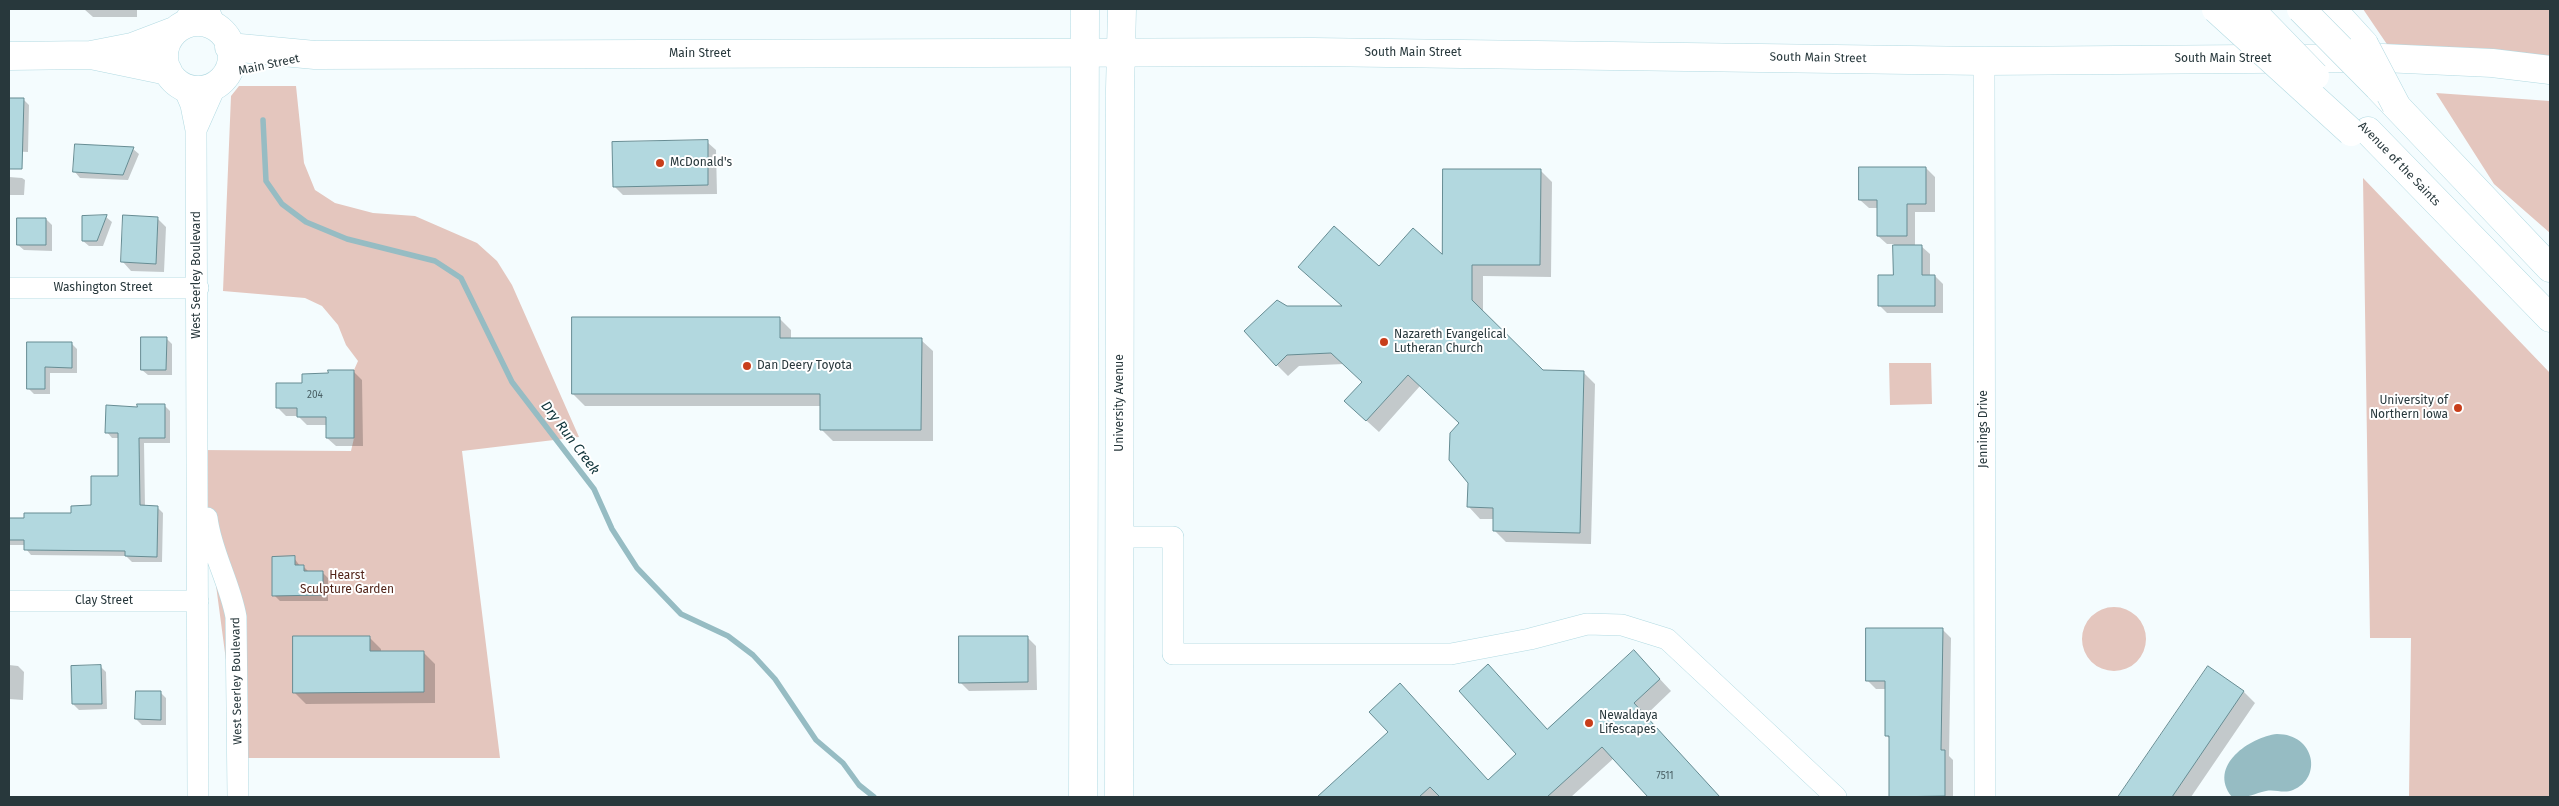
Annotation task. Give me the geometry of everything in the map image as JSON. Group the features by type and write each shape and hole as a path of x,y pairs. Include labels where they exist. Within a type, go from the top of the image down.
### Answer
{"main road":[{"path":"1083,797 1085,9"},
{"name":"University Avenue","path":"1119,797 1120,89 1122,9"},
{"path":"2216,9 2360,132 2462,229 2550,318"},
{"name":"Avenue of the Saints","path":"2250,9 2360,132"},
{"path":"2301,9 2550,268"},
{"path":"2332,9 2364,44 2396,106"},
{"path":"175,79 164,61 164,50 183,22"},
{"path":"9,56 91,55 132,47 183,22 200,22 217,28 232,56 230,67 220,81 205,89 91,55"},
{"name":"Main Street","path":"217,28 315,55 1085,53"},
{"name":"South Main Street","path":"1085,53 1610,54 1984,61 2383,58 2492,63 2550,70"},
{"name":"Main Street","path":"220,81 238,71 288,63 315,55"}],"street":[{"name":"Jennings Drive","path":"1984,61 1985,797"},
{"name":"West Seerley Boulevard","path":"175,79 191,105 196,130 198,288 198,797"},
{"name":"West Seerley Boulevard","path":"196,130 205,106 220,81"},
{"name":"Washington Street","path":"9,288 198,288"},
{"name":"West Seerley Boulevard","path":"198,450 209,537 232,594 236,617 238,797"},
{"path":"1120,537 1172,537 1172,654 1451,654 1530,639 1587,624 1622,626 1667,639 1836,797"},
{"name":"Clay Street","path":"9,601 198,601"}],"green space":[{"path":"2363,9 2550,9 2550,70 2397,59"},
{"name":"Hearst Sculpture Garden","path":"239,86 296,86 304,163 315,190 335,203 373,213 415,216 477,243 497,261 512,285 579,437 462,451 500,758 239,758 198,450 351,451 354,438 354,370 358,361 346,345 338,325 322,306 305,298 223,291 231,96"},
{"path":"2436,93 2550,101 2550,233 2494,184"},
{"name":"University of Northern Iowa","path":"2363,178 2550,373 2550,797 2409,797 2411,638 2370,638"},
{"path":"1889,363 1931,363 1932,404 1890,405"},
{"path":"2108,607 2120,607 2137,616 2144,627 2146,639 2144,651 2137,662 2120,671 2108,671 2096,666 2087,657 2082,645 2082,633 2087,621 2096,612"}],"water":[{"path":"2277,734 2290,736 2300,741 2307,749 2311,767 2308,776 2302,784 2290,791 2269,791 2246,797 2232,797 2226,786 2225,774 2228,764 2244,747 2266,736"}],"building":[{"path":"9,98 24,98 22,169 9,169"},
{"name":"McDonald's","path":"708,140 708,185 613,187 612,142"},
{"path":"75,144 134,147 123,175 73,172"},
{"path":"1859,167 1926,167 1926,204 1907,204 1907,236 1877,236 1877,200 1859,200"},
{"name":"Nazareth Evangelical Lutheran Church","path":"1443,169 1541,169 1540,265 1472,265 1472,300 1543,370 1584,371 1580,533 1493,531 1493,508 1467,507 1468,483 1449,460 1450,433 1459,423 1408,375 1366,421 1344,401 1362,382 1331,353 1287,355 1276,366 1244,331 1277,300 1287,306 1342,306 1298,267 1334,226 1379,266 1413,228 1442,254"},
{"path":"107,215 97,241 82,241 82,216"},
{"path":"123,215 158,217 156,264 121,262"},
{"path":"17,218 46,218 46,245 17,245"},
{"path":"1893,245 1922,245 1922,275 1935,275 1935,306 1878,306 1878,275 1893,275"},
{"name":"Dan Deery Toyota","path":"572,317 780,317 780,338 922,338 921,430 820,430 820,394 572,394"},
{"path":"141,337 167,337 166,370 141,370"},
{"path":"27,342 72,342 72,368 45,367 45,389 27,389"},
{"path":"328,370 354,370 354,438 326,438 326,417 297,417 297,408 276,408 276,383 302,383 302,374 328,373"},
{"path":"137,404 165,404 165,438 139,438 140,505 158,506 157,557 125,556 125,551 24,550 24,540 9,540 9,518 24,518 24,513 71,513 71,506 91,505 91,476 118,476 118,433 105,433 106,405 137,407"},
{"path":"295,556 295,565 304,565 304,571 323,571 323,595 272,596 272,557"},
{"path":"1866,628 1943,628 1941,750 1945,750 1945,796 1889,797 1889,736 1885,736 1885,681 1866,681"},
{"path":"293,636 370,636 370,651 424,651 424,692 293,693"},
{"path":"959,636 1028,636 1028,682 959,683"},
{"name":"Newaldaya Lifescapes","path":"1634,650 1660,679 1634,703 1720,797 1648,797 1602,747 1547,797 1440,797 1430,787 1419,797 1317,797 1388,732 1369,712 1400,683 1488,780 1516,754 1459,691 1488,664 1547,729"},
{"path":"101,665 102,704 72,704 71,666"},
{"path":"2208,666 2244,691 2172,797 2118,797"},
{"path":"136,691 161,691 161,720 135,719"}],"waterway":[{"name":"Dry Run Creek","path":"263,120 266,181 282,204 306,222 347,239 435,261 461,278 512,382 594,489 612,529 637,568 681,614 728,636 753,655 775,679 816,740 843,763 859,785 874,797"}],"place":[{"name":"McDonald's","path":"660,163"},
{"name":"Nazareth Evangelical Lutheran Church","path":"1384,342"},
{"name":"Dan Deery Toyota","path":"747,366"},
{"name":"University of Northern Iowa","path":"2458,408"},
{"name":"Newaldaya Lifescapes","path":"1589,723"}]}
